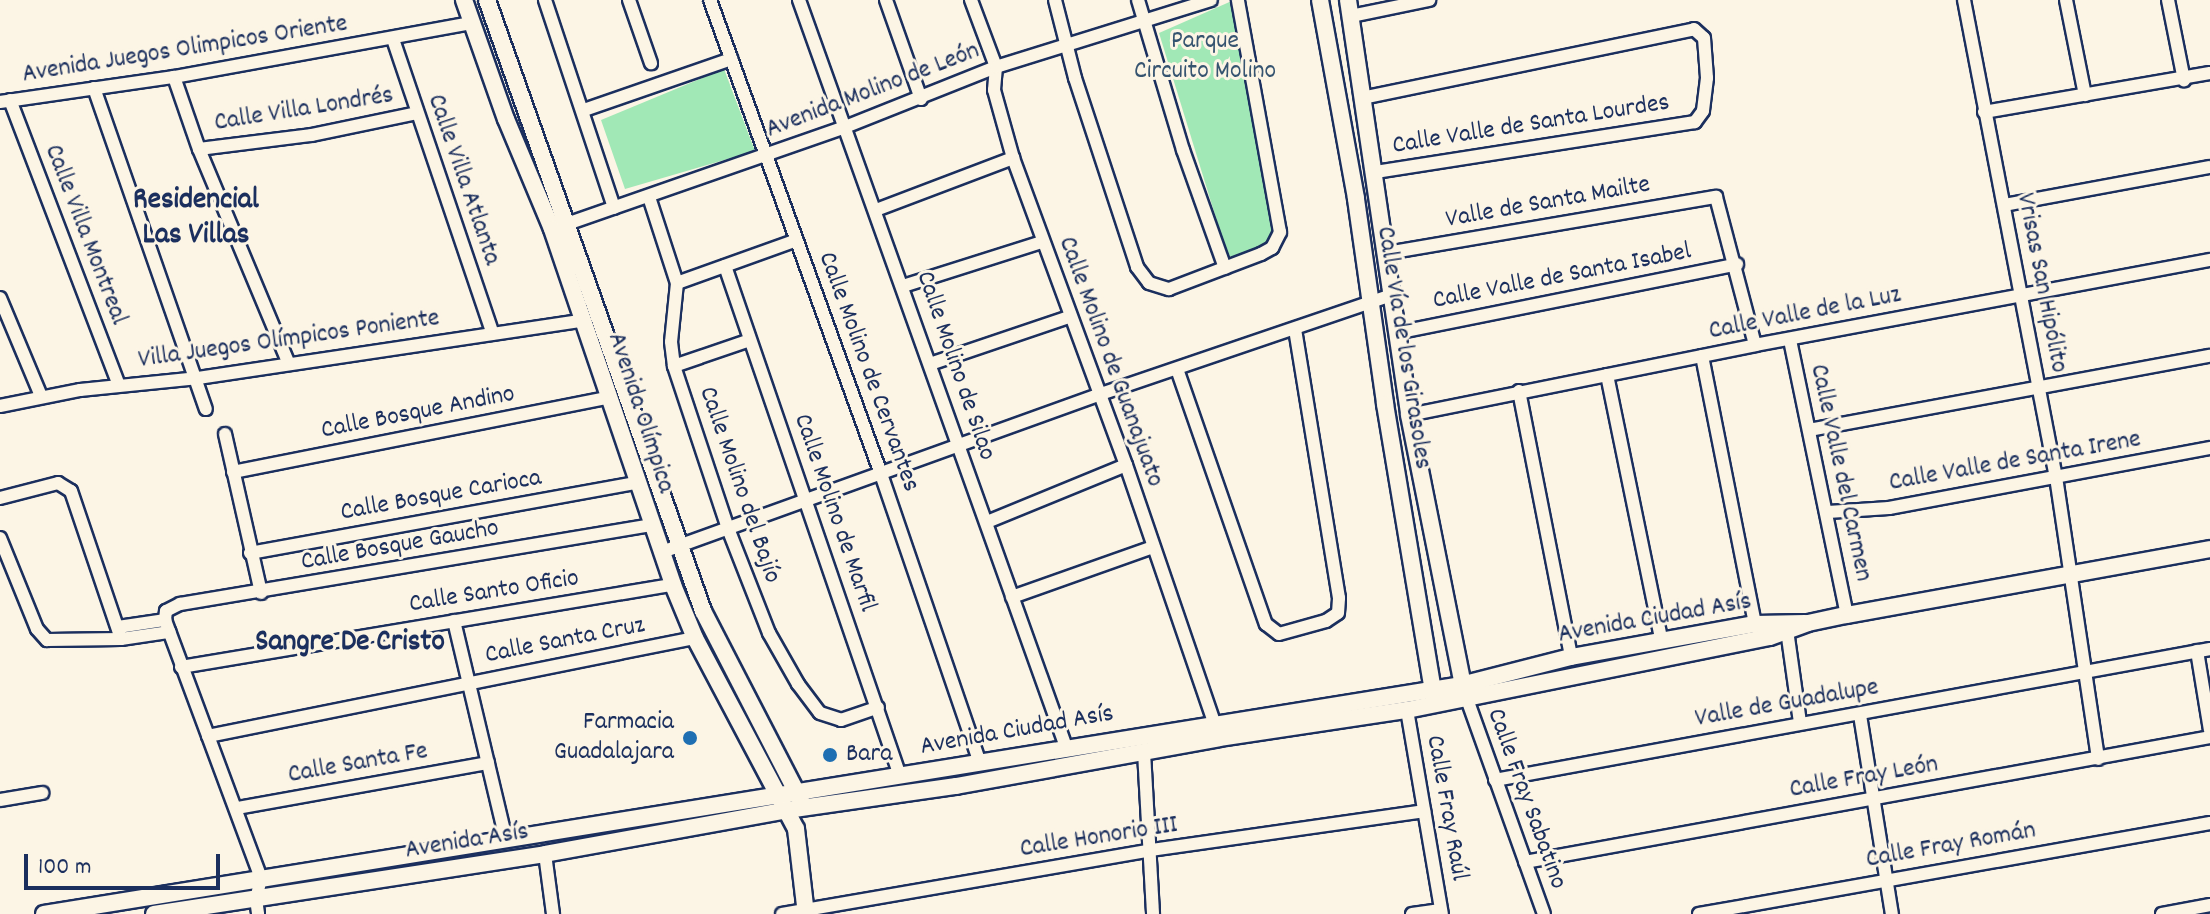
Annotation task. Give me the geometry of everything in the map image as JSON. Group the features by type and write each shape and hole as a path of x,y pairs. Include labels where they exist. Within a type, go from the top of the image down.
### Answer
{"street":[{"name":"Avenida Olímpica","path":"464,0 585,320 673,585 695,638 793,802"},
{"name":"Avenida Olímpica","path":"487,0 569,224 681,547 722,651 793,802"},
{"path":"545,0 614,208"},
{"path":"629,0 651,63"},
{"name":"Calle Molino de Cervantes","path":"710,0 881,474 979,761"},
{"name":"Calle Molino de Silao","path":"799,0 1066,747"},
{"path":"886,0 921,99"},
{"name":"Calle Molino de Guanajuato","path":"971,0 996,67 994,90 1013,158 1126,465 1216,730"},
{"path":"1055,0 1069,42 1075,78 1143,278 1156,287 1169,289 1272,248 1280,232 1238,0"},
{"path":"1138,0 1183,150 1225,268"},
{"name":"Avenida Molino de León","path":"552,229 845,127 996,67 1211,0"},
{"name":"Calle Vía de los Girasoles","path":"1320,0 1434,697"},
{"path":"1349,8 1429,0"},
{"name":"Vrisas San Hipólito","path":"1964,0 2056,477 2098,759"},
{"path":"2066,0 2085,95"},
{"path":"2168,0 2184,80"},
{"name":"Calle Vía de los Girasoles","path":"1349,8 1409,415 1464,692"},
{"name":"Avenida Juegos Olimpicos Oriente","path":"5,101 174,77 472,23"},
{"name":"Calle Valle de Santa Lourdes","path":"1362,98 1694,29 1704,38 1708,60 1703,111 1695,122 1374,172"},
{"name":"Calle Villa Atlanta","path":"393,39 493,334"},
{"path":"584,110 731,59"},
{"path":"1984,112 2184,80 2210,73"},
{"path":"174,77 199,149 289,364"},
{"path":"94,88 198,378 206,409"},
{"name":"Calle Villa Montreal","path":"5,101 119,385"},
{"name":"Calle Villa Londrés","path":"199,149 312,135 417,113"},
{"path":"876,210 1013,158"},
{"path":"2004,205 2210,167"},
{"name":"Calle Molino del Bajío","path":"649,197 677,283 671,342 674,366 729,531 769,633 814,708 830,719 841,720 878,707"},
{"name":"Valle de Santa Mailte","path":"1387,253 1716,197 1737,264"},
{"path":"677,283 797,240"},
{"path":"903,286 1042,242"},
{"name":"Calle Valle de la Luz","path":"1409,415 1755,345 2210,260"},
{"path":"1737,264 1755,345"},
{"name":"Calle Valle de Santa Isabel","path":"1396,333 1737,264"},
{"name":"Calle Molino de Marfil","path":"725,266 900,776"},
{"path":"662,552 729,531 1098,395 1391,295"},
{"path":"0,298 41,396"},
{"path":"930,364 1069,317"},
{"name":"Villa Juegos Olímpicos Poniente","path":"0,406 41,396 198,378 585,320"},
{"path":"1177,369 1266,624 1279,634 1326,621 1338,613 1339,598 1295,330"},
{"path":"674,366 750,340"},
{"name":"Calle Valle del Carmen","path":"1790,340 1847,615"},
{"path":"1702,356 1755,624"},
{"path":"1809,430 2210,356"},
{"path":"1607,375 1661,639"},
{"path":"1519,391 1571,657"},
{"name":"Calle Bosque Andino","path":"233,472 611,397"},
{"path":"225,434 261,593"},
{"name":"Calle Valle de Santa Irene","path":"1828,512 1889,508 2210,448"},
{"path":"987,522 1126,465"},
{"name":"Calle Bosque Carioca","path":"250,553 639,482"},
{"path":"0,498 58,483 71,491 120,633"},
{"name":"Calle Bosque Gaucho","path":"167,626 166,611 180,604 261,593 652,525"},
{"path":"0,538 43,637 55,642 167,626 261,878 257,906"},
{"path":"1012,597 1153,547"},
{"name":"Avenida Ciudad Asís","path":"44,914 506,839 1144,752 1216,730 1575,674 1847,615 2210,549"},
{"name":"Calle Santo Oficio","path":"181,667 673,585"},
{"path":"454,621 506,839"},
{"name":"Avenida Ciudad Asís","path":"1464,692 1571,657 1755,624 1787,627"},
{"path":"1787,627 1800,723"},
{"name":"Calle Santa Cruz","path":"208,736 695,638"},
{"path":"2203,650 2210,730"},
{"name":"Valle de Guadalupe","path":"1495,780 2203,650"},
{"name":"Calle Fray Sabatino","path":"1464,692 1544,914"},
{"name":"Avenida Ciudad Asís","path":"793,802 979,761 1066,747 1407,710 1434,697"},
{"name":"Calle Fray Raúl","path":"1407,710 1442,912"},
{"path":"1860,715 1892,914"},
{"name":"Calle Fray León","path":"1525,862 2210,737"},
{"path":"1144,752 1153,914"},
{"name":"Calle Santa Fe","path":"237,808 488,763"},
{"path":"0,800 42,793"},
{"path":"793,802 805,912"},
{"name":"Avenida Asís","path":"154,914 257,906 545,854 793,802"},
{"name":"Calle Honorio III","path":"782,914 1151,850 1424,811"},
{"name":"Calle Fray Román","path":"1699,914 2210,823"},
{"path":"545,854 553,914"},
{"path":"2162,914 2210,905"},
{"path":"1412,914 1442,912"}],"green space":[{"name":"Parque Circuito Molino","path":"1234,0 1274,243 1264,250 1228,257 1159,33"},
{"path":"724,69 755,151 625,189 601,120"}],"place":[{"name":"Farmacia Guadalajara","path":"690,738"},
{"name":"Bara","path":"830,755"}],"district":[{"name":"Residencial Las Villas","path":"196,219"},
{"name":"Sangre De Cristo","path":"350,644"}]}
